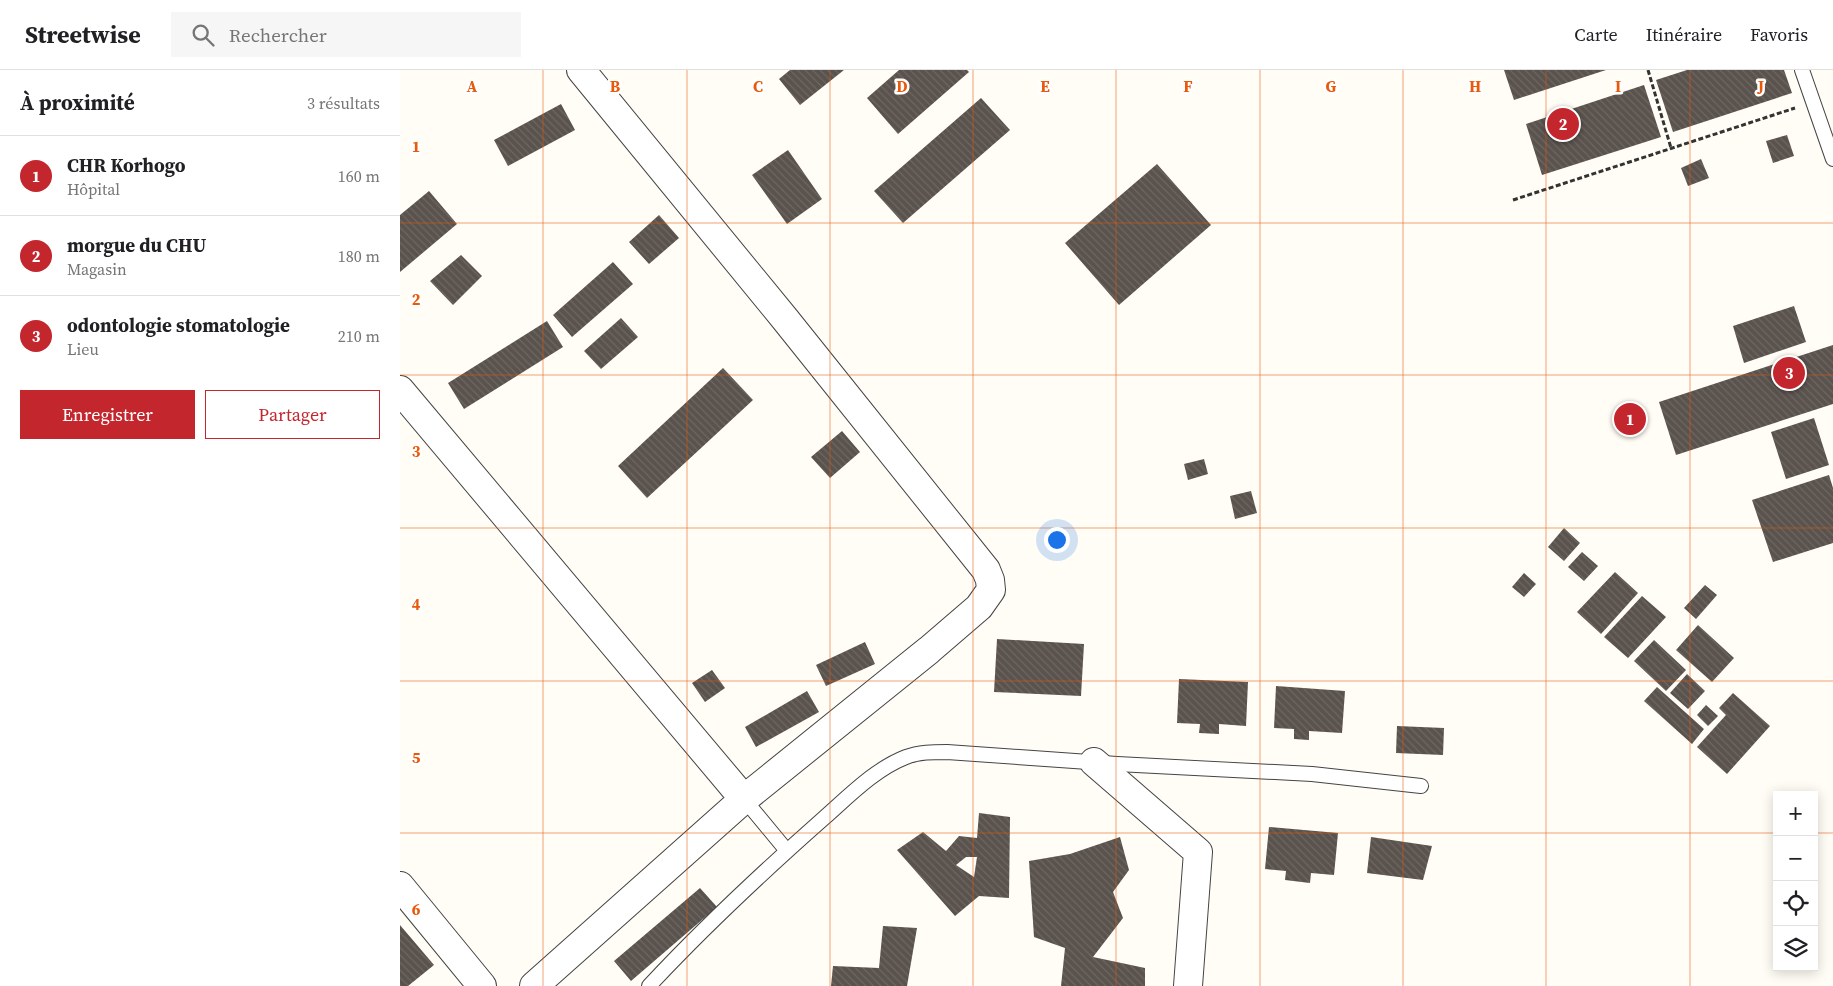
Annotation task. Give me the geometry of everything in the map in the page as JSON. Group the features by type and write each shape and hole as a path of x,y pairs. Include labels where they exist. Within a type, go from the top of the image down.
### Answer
{"street":[{"path":"534,986 744,799 922,656 979,607 991,590 986,570 785,319 581,70"},
{"path":"400,390 744,799"},
{"path":"1094,762 1198,852 1188,986"},
{"path":"400,886 482,986"}],"lane":[{"path":"1802,70 1833,159"},
{"path":"649,986 675,958 787,851 870,778 912,755 947,752 1312,774 1420,786"},
{"path":"744,799 787,851"}],"path":[{"path":"1648,70 1671,148"},
{"path":"1513,200 1813,102"}],"building":[{"path":"790,70 844,70 800,105 779,79"},
{"path":"899,70 967,70 969,72 898,134 867,98"},
{"path":"1504,70 1606,70 1514,100"},
{"path":"1687,70 1784,70 1792,93 1673,132 1656,80"},
{"path":"1644,85 1661,137 1542,175 1526,124"},
{"path":"981,98 1010,130 903,223 874,191"},
{"path":"561,104 575,130 508,166 494,140"},
{"path":"1787,135 1794,156 1773,163 1766,141"},
{"path":"788,150 822,199 787,224 752,175"},
{"path":"1701,159 1709,178 1688,186 1681,168"},
{"path":"1157,164 1211,225 1119,305 1065,243"},
{"path":"429,191 457,224 400,272 400,215"},
{"path":"659,215 679,238 649,264 629,242"},
{"path":"461,255 482,276 453,305 430,281"},
{"path":"613,262 633,284 572,337 553,315"},
{"path":"1794,306 1806,342 1744,363 1733,326"},
{"path":"621,318 638,337 601,369 584,351"},
{"path":"547,321 563,347 464,409 448,383"},
{"path":"1833,345 1833,404 1676,455 1659,402"},
{"path":"723,368 753,400 647,498 618,466"},
{"path":"1814,418 1829,465 1786,479 1771,432"},
{"path":"842,431 860,452 830,478 811,457"},
{"path":"1204,459 1208,474 1188,480 1184,464"},
{"path":"1829,475 1833,488 1833,543 1773,562 1752,500"},
{"path":"1251,491 1257,513 1235,519 1230,496"},
{"path":"1564,528 1580,543 1564,561 1548,547"},
{"path":"1582,552 1598,566 1584,581 1568,567"},
{"path":"1615,572 1638,593 1601,634 1577,612"},
{"path":"1524,573 1536,584 1524,597 1512,587"},
{"path":"1705,585 1717,595 1696,619 1684,608"},
{"path":"1642,596 1666,617 1628,658 1604,637"},
{"path":"1698,625 1734,658 1712,682 1676,650"},
{"path":"997,639 1084,644 1081,696 994,692"},
{"path":"1654,640 1686,670 1666,691 1634,661"},
{"path":"865,642 875,664 826,686 816,665"},
{"path":"712,670 725,688 705,702 692,683"},
{"path":"1687,674 1705,691 1688,709 1670,693"},
{"path":"1179,679 1248,682 1246,726 1219,724 1219,734 1199,733 1200,724 1177,723"},
{"path":"1276,686 1345,691 1342,733 1309,731 1309,740 1294,739 1294,729 1274,728"},
{"path":"1657,687 1704,729 1692,744 1644,701"},
{"path":"807,691 819,712 756,747 745,727"},
{"path":"1733,693 1770,726 1727,774 1697,747 1726,715 1719,708"},
{"path":"1706,705 1718,716 1708,726 1697,715"},
{"path":"1397,726 1444,728 1443,755 1396,753"},
{"path":"979,813 1010,817 1009,898 979,896 955,916 897,850 923,832 946,851 959,836 977,838","holes":["966,857 977,857 974,877 956,865"]},
{"path":"1269,827 1338,833 1334,875 1311,873 1310,883 1285,880 1286,871 1265,869"},
{"path":"1120,837 1129,870 1113,892 1123,918 1093,957 1145,968 1145,986 1061,986 1065,948 1034,937 1029,861 1070,854"},
{"path":"1371,837 1432,846 1423,880 1367,873"},
{"path":"700,888 717,907 631,981 614,961"},
{"path":"400,925 434,965 408,986 400,986"},
{"path":"883,926 917,928 907,986 831,986 833,966 879,968"}],"place":[{"name":"morgue du CHU","path":"1563,124"},
{"name":"odontologie stomatologie","path":"1789,373"},
{"name":"CHR Korhogo","path":"1630,419"}]}
